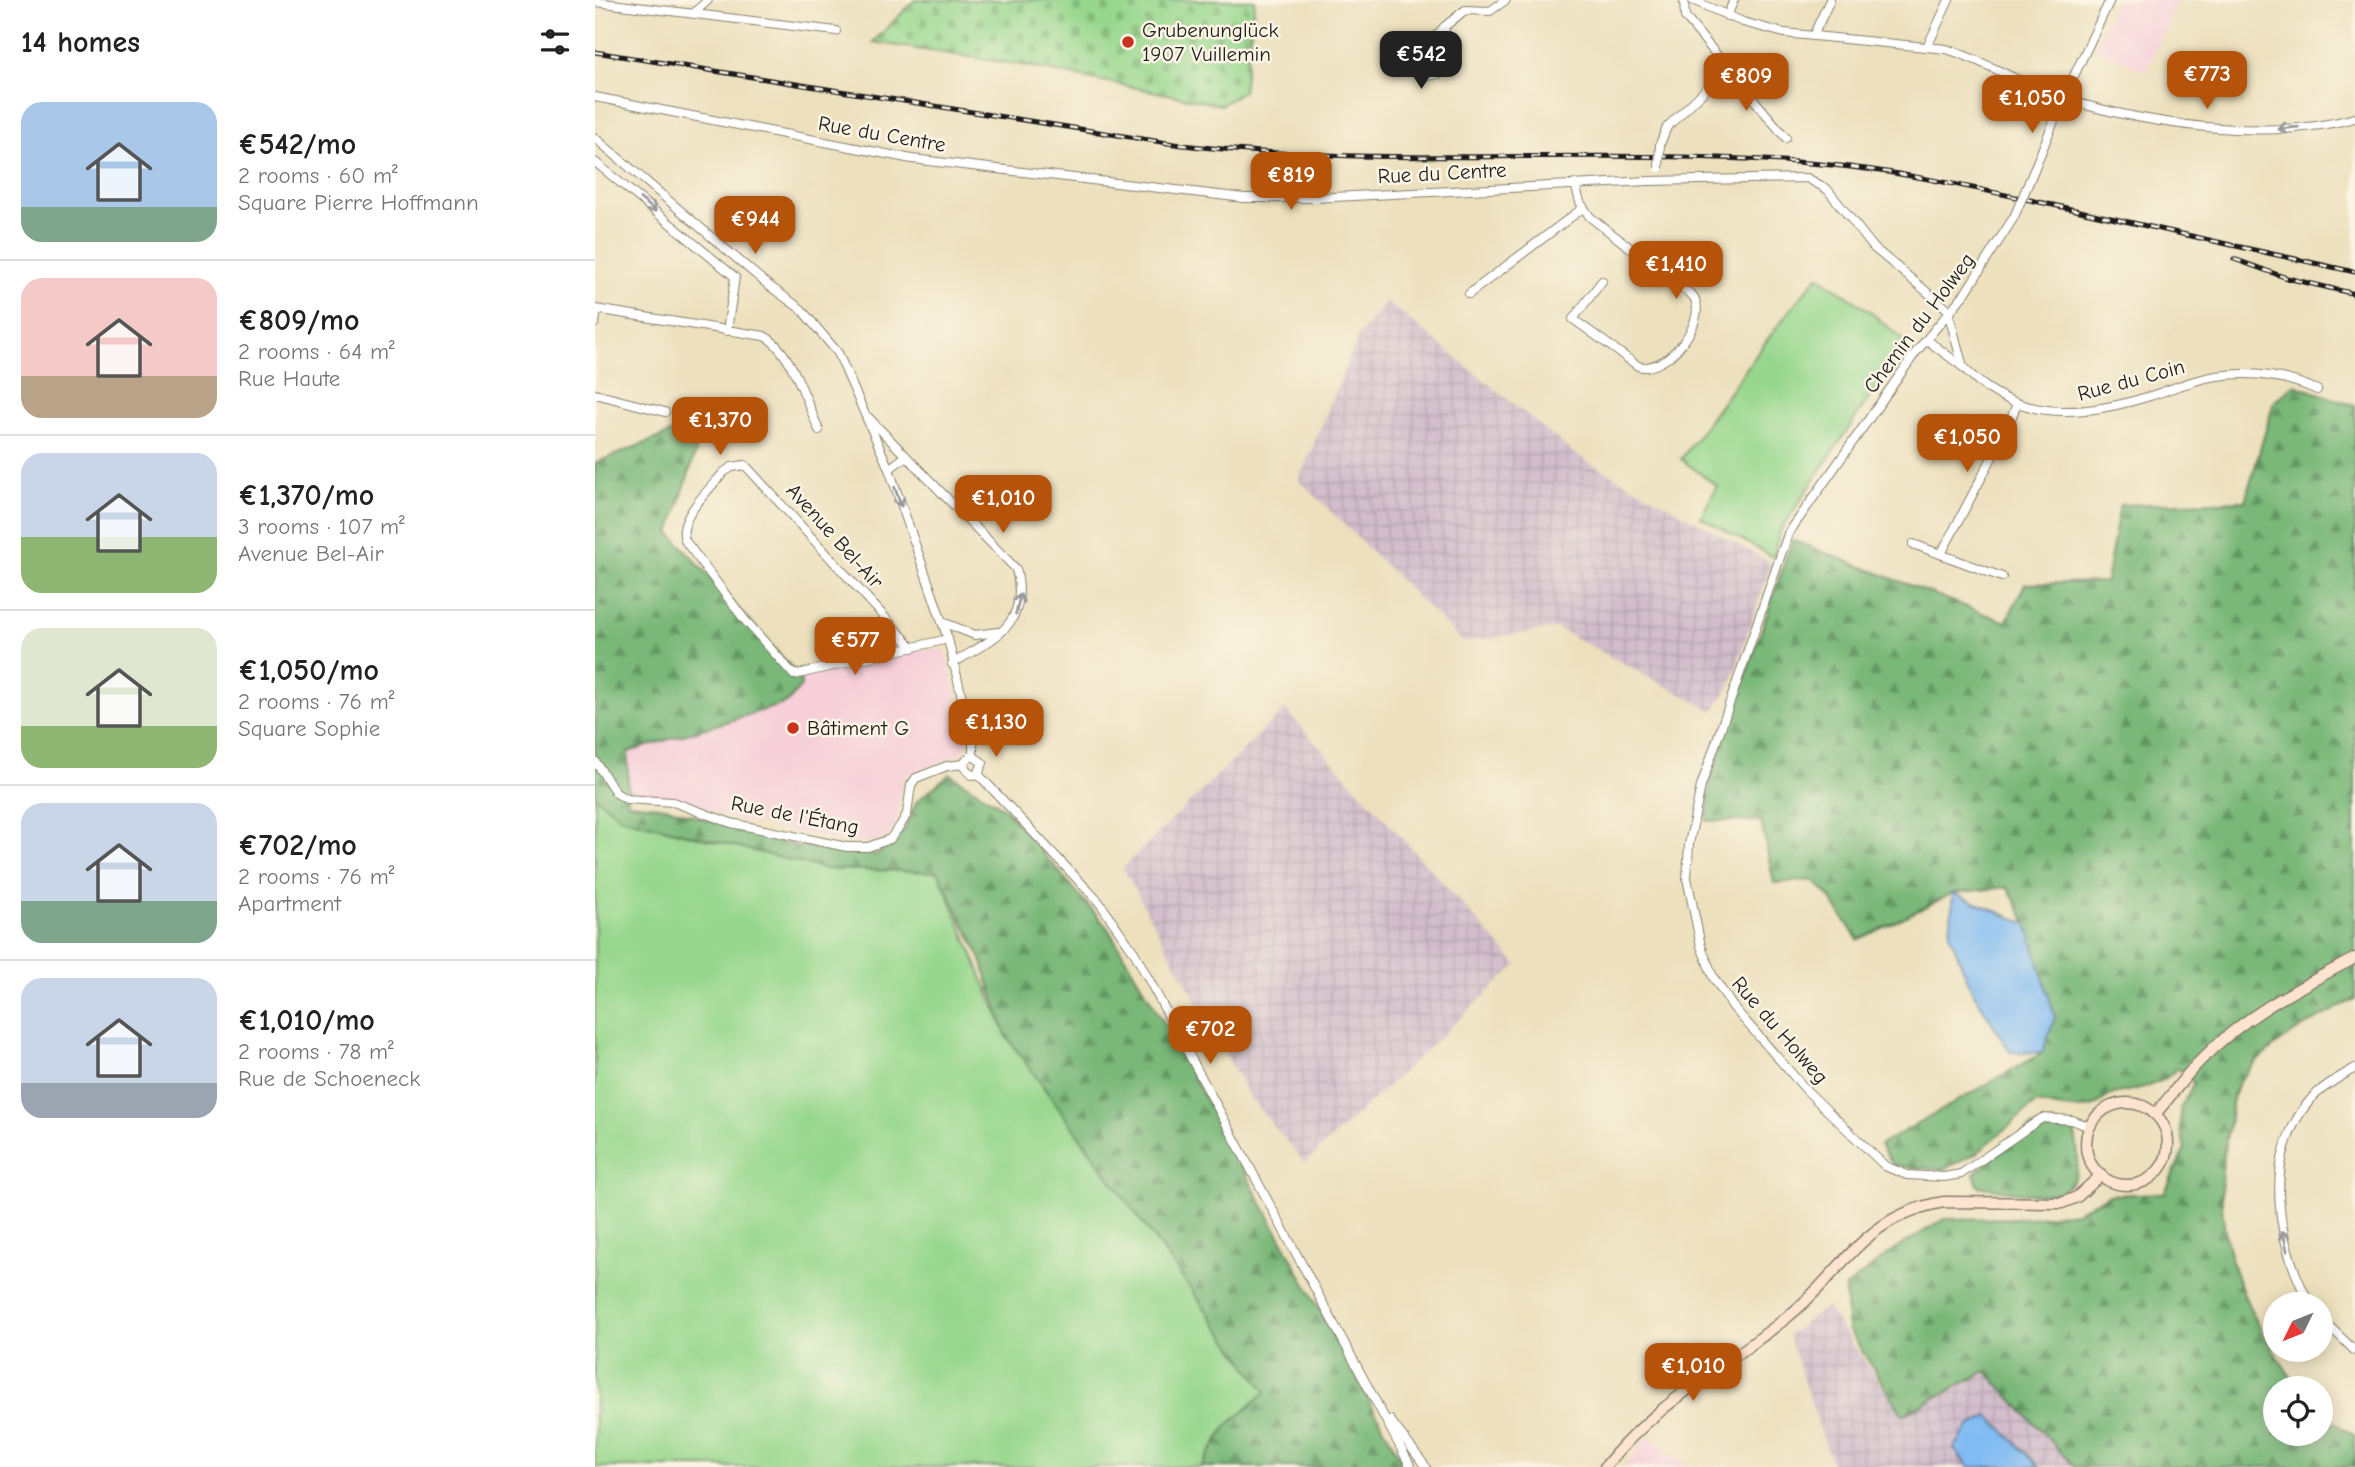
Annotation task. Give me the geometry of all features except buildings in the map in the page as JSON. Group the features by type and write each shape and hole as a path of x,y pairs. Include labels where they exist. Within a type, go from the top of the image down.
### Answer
{"main road":[{"path":"2155,1114 2198,1062 2269,1004 2355,958"},
{"path":"2122,1104 2139,1105 2155,1114 2167,1135 2168,1148 2160,1169 2143,1182 2132,1185 2121,1185 2101,1175 2087,1151 2090,1127 2105,1110 2122,1104"},
{"path":"1609,1465 1666,1404 1784,1320 1858,1243 1881,1226 1903,1214 1944,1202 2062,1203 2077,1197 2101,1175"}],"street":[{"path":"694,13 708,0"},
{"path":"1444,27 1452,61 1439,74 1425,77 1411,65 1444,27 1465,10 1490,11 1506,0"},
{"path":"1683,0 1685,17 1786,138"},
{"path":"1692,0 1761,29 1813,36 1928,44 1970,56 2063,99 2127,114 2230,128 2283,129 2355,118"},
{"path":"1727,16 1734,0"},
{"path":"1813,36 1830,0"},
{"path":"1928,44 1949,0"},
{"name":"Chemin du Holweg","path":"1780,555 1788,534 1927,340 1950,313 2014,217 2063,99 2110,0"},
{"path":"595,2 836,31"},
{"path":"1660,181 1660,144 1667,127 1727,69"},
{"name":"Rue du Centre","path":"595,97 912,159 1216,196 1314,198 1575,184 1796,177 1817,182 1831,193 1874,248 1950,313"},
{"path":"595,138 817,324 846,367 889,469 948,639 952,664 974,744 973,756 964,764 968,773 978,774 1099,902 1134,952 1331,1323 1411,1467"},
{"path":"595,162 735,277 727,331"},
{"path":"1575,184 1583,208 1606,231 1693,296 1698,308 1697,318 1665,361 1650,368 1638,366 1573,319 1602,281"},
{"path":"1469,294 1583,208"},
{"path":"595,323 596,310 764,336 774,341 783,352 819,430"},
{"path":"1950,313 1963,367"},
{"name":"Rue du Coin","path":"1927,340 1963,367 1974,379 2017,404 2056,412 2085,412 2226,375 2291,378 2317,390"},
{"path":"595,394 666,412"},
{"path":"1941,554 2005,433 2017,404"},
{"path":"863,412 1016,569 1021,590 1014,619 1001,632 952,664"},
{"path":"889,469 906,456"},
{"name":"Avenue Bel-Air","path":"913,648 745,466 732,467 724,472 687,520 683,531 686,542 744,619 794,675 913,648 948,639"},
{"path":"1913,544 2002,577"},
{"name":"Rue du Holweg","path":"1780,555 1695,811 1687,878 1701,946 1713,977 1733,1007 1807,1091 1885,1166 1907,1175 1944,1177 1961,1174 2042,1118 2072,1120 2090,1127"},
{"path":"941,622 975,635 1001,632"},
{"path":"973,756 983,763 978,774"},
{"name":"Rue de l'Étang","path":"595,761 616,793 626,799 673,802 731,823 847,847 868,847 890,839 907,814 911,785 916,778 947,766 964,764"},
{"path":"2304,1292 2285,1245 2280,1203 2282,1160 2295,1123 2311,1099 2355,1068"},
{"path":"2333,1330 2355,1352"},
{"path":"1381,1409 1426,1467"}],"shaded area":[{"path":"2117,0 2178,0 2146,71 2094,48"},
{"path":"1386,301 1576,455 1771,563 1729,688 1713,711 1557,628 1463,642 1299,480 1358,337"},
{"path":"945,649 968,741 962,754 903,777 895,827 886,837 874,843 845,842 729,818 681,799 629,791 628,752 787,703 800,677 922,650"},
{"path":"1285,709 1517,965 1305,1163 1250,1098 1123,868"},
{"path":"1826,1307 1903,1415 1986,1371 2075,1467 1833,1467 1788,1335"},
{"path":"1647,1436 1688,1467 1624,1467"}],"green space":[{"path":"915,0 1255,0 1243,91 1221,105 1028,66 873,42"},
{"path":"1818,276 1869,311 1906,342 1780,531 1773,557 1701,517 1717,486 1681,459 1765,343"},
{"path":"2294,385 2355,406 2355,999 2307,1024 2277,1044 2263,1055 2239,1082 2233,1099 2222,1165 2222,1200 2225,1233 2233,1266 2263,1333 2263,1362 2281,1362 2291,1376 2263,1376 2263,1446 2333,1446 2333,1422 2355,1436 2355,1467 2075,1467 1986,1371 1903,1415 1848,1329 1845,1288 1889,1253 1944,1219 2030,1218 2076,1212 2109,1195 2165,1193 2185,1148 2180,1129 2180,1109 2194,1083 2178,1068 2156,1083 2111,1095 2091,1107 2070,1109 2036,1103 1978,1152 1943,1170 1894,1166 1880,1145 2042,1053 2055,1017 2027,924 2008,887 1953,893 1858,940 1829,896 1813,880 1774,883 1761,821 1707,821 1710,782 1792,540 2006,622 2025,584 2106,582 2120,505 2245,501 2274,402"},
{"path":"706,419 670,533 800,677 801,686 787,703 628,752 628,803 666,807 785,844 877,855 904,830 917,801 950,774 1004,808 1107,927 1161,1018 1405,1467 1201,1467 1226,1427 1266,1392 1007,1037 979,954 938,872 825,869 620,817 595,796 595,463"},
{"path":"595,796 620,817 825,869 938,871 1007,1037 1266,1392 1226,1427 1201,1467 595,1467"},
{"path":"2052,1123 2074,1131 2078,1158 2075,1176 2067,1187 2054,1193 2037,1194 1978,1186 1974,1173 2032,1127"}],"water":[{"path":"1953,893 2027,924 2055,1017 2042,1053 2010,1052 1971,988 1950,935"},
{"path":"1989,1416 2040,1467 1969,1467 1954,1449 1969,1426"}],"railway":[{"path":"595,52 1174,144 1255,152 1417,157 1740,159 1852,167 1972,188 2355,272"},
{"path":"2234,259 2287,278 2355,294"}],"place":[{"name":"Grubenunglück 1907 Vuillemin","path":"1128,42"},
{"name":"Bâtiment G","path":"793,728"}]}
